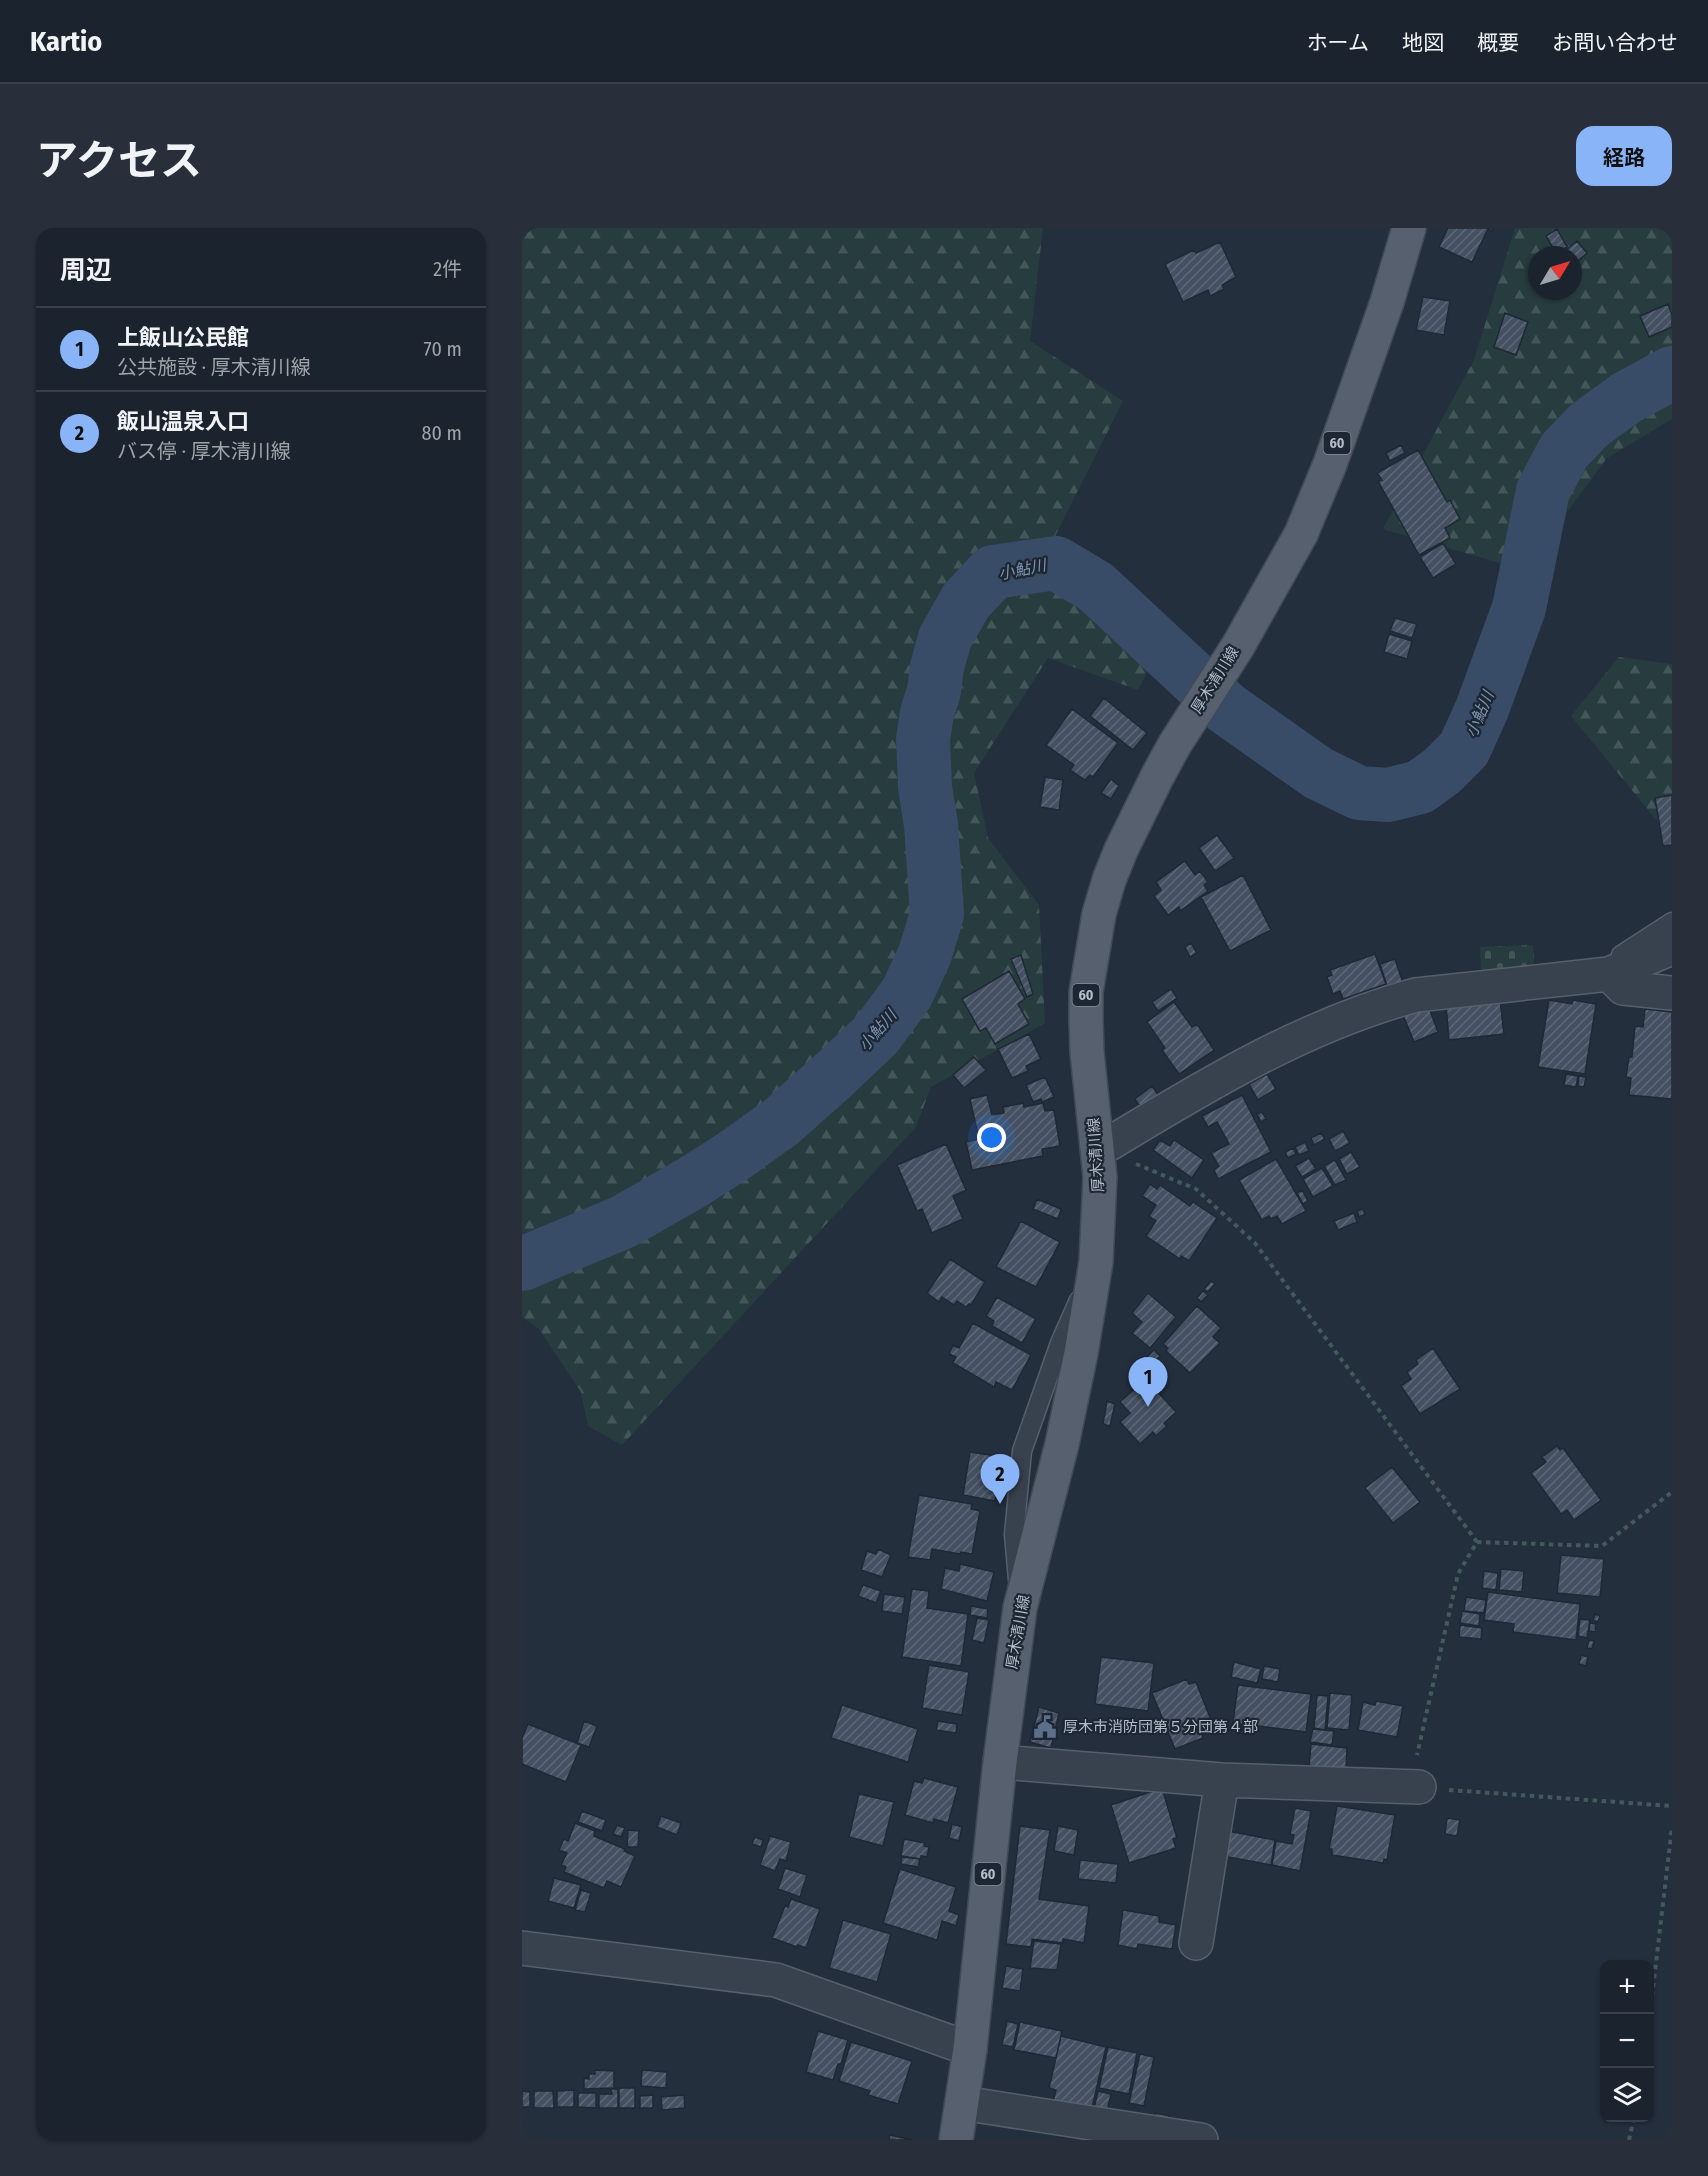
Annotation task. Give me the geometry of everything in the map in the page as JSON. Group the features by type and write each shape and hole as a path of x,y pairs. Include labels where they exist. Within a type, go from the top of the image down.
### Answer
{"main road":[{"name":"厚木清川線","path":"956,2140 970,2049 1000,1762 1020,1608 1062,1444 1081,1353 1096,1262 1103,1146 1087,1053 1086,992 1099,914 1121,850 1175,744 1238,646 1301,534 1316,500 1387,302 1409,228"}],"street":[{"path":"1103,1146 1213,1082 1287,1043 1391,1001 1416,995 1609,974 1672,948"},
{"path":"1609,974 1623,988 1672,993"},
{"path":"1000,1762 1222,1780 1414,1787"},
{"path":"1196,1943 1222,1780"},
{"path":"522,1948 776,1980 970,2049"},
{"path":"962,2103 1201,2140"}],"lane":[{"path":"1609,974 1610,962 1672,922"}],"path":[{"path":"1103,1146 1138,1165 1196,1189 1255,1243 1477,1542"},
{"path":"1477,1542 1602,1546 1672,1492"},
{"path":"1477,1542 1458,1574 1414,1787 1672,1806"},
{"path":"1654,1980 1672,1827"},
{"path":"1629,2140 1633,2122"}],"green space":[{"path":"522,228 1043,228 1030,341 1123,401 1041,564 1158,649 1138,690 1048,658 974,773 988,838 1039,905 1045,1023 931,1087 916,1127 622,1445 588,1426 581,1392 539,1329 522,1317"},
{"path":"1515,228 1658,228 1672,232 1672,419 1607,458 1524,570 1383,529 1474,360"},
{"path":"1619,657 1672,664 1672,839 1571,716"},
{"path":"1533,945 1534,968 1481,970 1480,947"}],"building":[{"path":"1448,228 1493,228 1492,231 1488,229 1472,262 1439,247"},
{"path":"1557,229 1566,246 1552,246 1546,236"},
{"path":"1577,241 1581,246 1571,246"},
{"path":"1220,242 1236,277 1222,285 1224,289 1210,296 1208,290 1183,302 1165,264 1194,250 1196,253"},
{"path":"1582,247 1587,253 1582,257"},
{"path":"1423,297 1450,301 1444,335 1416,330"},
{"path":"1668,304 1672,315 1672,327 1649,337 1640,316"},
{"path":"1505,313 1528,322 1516,355 1494,347"},
{"path":"1401,445 1405,453 1390,461 1386,453"},
{"path":"1418,450 1447,502 1450,500 1460,519 1445,528 1450,538 1419,555 1378,481 1382,480 1377,473"},
{"path":"1443,543 1456,564 1433,578 1420,557"},
{"path":"1395,618 1417,624 1412,638 1390,631"},
{"path":"1389,634 1412,641 1407,659 1384,652"},
{"path":"1104,698 1147,733 1133,750 1090,716"},
{"path":"1072,709 1118,743 1093,777 1090,775 1085,780 1070,770 1074,765 1046,745"},
{"path":"1045,777 1063,780 1059,810 1040,807"},
{"path":"1111,779 1119,786 1111,799 1101,793"},
{"path":"1672,795 1672,845 1663,846 1655,798"},
{"path":"1217,835 1234,858 1215,871 1199,848"},
{"path":"1185,861 1195,875 1200,871 1208,882 1204,885 1208,891 1180,911 1179,907 1168,915 1154,896 1161,890 1156,882"},
{"path":"1243,875 1271,930 1230,951 1201,897"},
{"path":"1191,943 1197,953 1190,957 1185,947"},
{"path":"1375,954 1386,984 1343,999 1340,991 1333,994 1327,977 1332,975 1330,970"},
{"path":"1021,955 1033,994 1027,997 1011,959"},
{"path":"1395,959 1403,983 1388,989 1380,964"},
{"path":"1009,971 1025,999 1018,1004 1029,1024 995,1044 986,1028 980,1031 962,999"},
{"path":"1171,989 1177,998 1158,1011 1152,1002"},
{"path":"1500,999 1504,1034 1449,1040 1446,1005"},
{"path":"1549,1000 1572,1004 1573,1000 1596,1004 1585,1074 1538,1067"},
{"path":"1174,1002 1192,1027 1197,1024 1214,1050 1179,1074 1162,1050 1165,1048 1147,1022"},
{"path":"1428,1005 1438,1032 1414,1042 1403,1015"},
{"path":"1645,1009 1672,1012 1672,1099 1629,1095 1631,1078 1626,1077 1629,1057 1632,1057 1635,1026 1643,1027"},
{"path":"1029,1034 1041,1059 1026,1066 1028,1071 1012,1078 998,1049"},
{"path":"974,1057 986,1070 964,1088 953,1075"},
{"path":"1267,1074 1276,1089 1258,1100 1249,1084"},
{"path":"1566,1074 1578,1076 1576,1087 1564,1085"},
{"path":"1579,1076 1586,1077 1584,1087 1578,1086"},
{"path":"1045,1077 1054,1097 1042,1102 1041,1099 1033,1102 1026,1085"},
{"path":"1152,1086 1159,1096 1141,1108 1135,1099"},
{"path":"987,1095 992,1115 1004,1113 1003,1107 1023,1103 1024,1107 1043,1103 1045,1111 1054,1110 1060,1146 1042,1149 1043,1156 972,1170 966,1142 979,1139 970,1099"},
{"path":"1242,1095 1271,1152 1218,1179 1214,1170 1219,1166 1211,1153 1229,1144 1217,1122 1208,1127 1202,1116"},
{"path":"1262,1112 1266,1119 1261,1122 1257,1114"},
{"path":"1343,1131 1350,1143 1335,1151 1329,1139"},
{"path":"1321,1133 1325,1139 1314,1145 1311,1138"},
{"path":"1160,1140 1170,1146 1174,1140 1204,1160 1192,1178 1153,1150"},
{"path":"1305,1142 1309,1151 1299,1155 1295,1147"},
{"path":"946,1144 966,1190 953,1196 963,1219 932,1233 922,1209 917,1211 897,1165"},
{"path":"1293,1148 1296,1154 1288,1158 1285,1152"},
{"path":"1351,1152 1360,1167 1347,1174 1339,1159"},
{"path":"1309,1158 1316,1169 1302,1177 1295,1166"},
{"path":"1276,1159 1306,1211 1282,1224 1277,1216 1271,1219 1269,1216 1262,1220 1239,1180"},
{"path":"1335,1160 1346,1180 1335,1185 1324,1166"},
{"path":"1322,1168 1333,1186 1313,1197 1303,1179"},
{"path":"1150,1184 1157,1189 1160,1185 1190,1206 1193,1202 1217,1218 1189,1261 1181,1256 1180,1259 1146,1236 1156,1221 1149,1216 1156,1205 1142,1196"},
{"path":"1302,1190 1308,1201 1303,1204 1297,1193"},
{"path":"1037,1199 1061,1209 1058,1219 1033,1209"},
{"path":"1363,1209 1365,1214 1359,1217 1357,1211"},
{"path":"1354,1213 1357,1222 1338,1230 1334,1221"},
{"path":"1021,1221 1060,1242 1036,1287 996,1267"},
{"path":"950,1259 985,1282 971,1305 966,1307 957,1301 954,1305 942,1297 939,1302 927,1293"},
{"path":"1211,1281 1215,1284 1208,1292 1204,1289"},
{"path":"1203,1291 1208,1295 1201,1302 1197,1298"},
{"path":"1148,1293 1176,1317 1150,1348 1132,1333 1142,1322 1132,1313"},
{"path":"997,1297 1036,1319 1022,1343 992,1326 994,1321 986,1316"},
{"path":"1197,1306 1221,1328 1213,1337 1220,1343 1190,1373 1166,1351 1168,1348 1163,1344"},
{"path":"973,1323 1031,1355 1012,1390 996,1382 994,1387 953,1363 956,1357 949,1354 953,1345 959,1348"},
{"path":"1433,1348 1460,1389 1420,1414 1401,1386 1411,1379 1407,1372 1418,1364 1416,1360"},
{"path":"1154,1350 1160,1356 1151,1365 1145,1359"},
{"path":"1146,1379 1176,1412 1164,1423 1167,1426 1156,1436 1153,1432 1140,1444 1120,1422 1130,1413 1120,1402"},
{"path":"1107,1401 1115,1404 1110,1426 1103,1424"},
{"path":"1557,1446 1560,1450 1563,1448 1601,1500 1574,1520 1567,1510 1561,1514 1531,1473 1546,1462 1542,1457"},
{"path":"970,1452 1003,1457 995,1501 963,1495"},
{"path":"1392,1467 1420,1502 1393,1523 1365,1488"},
{"path":"919,1495 972,1504 971,1509 980,1511 972,1554 932,1549 930,1560 908,1557"},
{"path":"878,1549 891,1555 882,1577 861,1570 867,1551 876,1554"},
{"path":"1561,1555 1604,1559 1600,1597 1557,1593"},
{"path":"960,1564 994,1572 987,1601 941,1589 945,1568 959,1571"},
{"path":"1501,1569 1524,1571 1522,1592 1499,1590"},
{"path":"1484,1571 1498,1573 1496,1590 1482,1588"},
{"path":"863,1585 881,1591 876,1603 858,1596"},
{"path":"912,1589 929,1591 927,1608 968,1614 961,1666 902,1657"},
{"path":"1488,1592 1580,1604 1576,1640 1513,1632 1514,1624 1484,1620"},
{"path":"884,1594 905,1597 902,1614 882,1611"},
{"path":"1466,1597 1486,1600 1484,1613 1464,1611"},
{"path":"971,1606 988,1609 987,1618 970,1615"},
{"path":"1462,1611 1480,1614 1479,1626 1460,1623"},
{"path":"1595,1614 1600,1616 1598,1622 1593,1620"},
{"path":"977,1618 989,1620 984,1643 972,1640"},
{"path":"1580,1619 1590,1620 1587,1638 1578,1636"},
{"path":"1590,1623 1596,1624 1595,1632 1589,1631"},
{"path":"1460,1625 1482,1628 1481,1639 1459,1637"},
{"path":"1589,1640 1594,1641 1592,1649 1587,1648"},
{"path":"1581,1655 1588,1657 1586,1666 1579,1664"},
{"path":"1101,1657 1154,1663 1148,1711 1095,1704"},
{"path":"1234,1662 1261,1669 1257,1683 1231,1677"},
{"path":"929,1665 969,1672 962,1715 922,1708"},
{"path":"1264,1666 1280,1669 1278,1682 1262,1679"},
{"path":"1187,1679 1189,1684 1196,1682 1215,1730 1202,1735 1203,1738 1175,1749 1152,1693"},
{"path":"1238,1685 1311,1694 1306,1732 1233,1723"},
{"path":"1330,1693 1352,1695 1349,1730 1327,1728"},
{"path":"1317,1695 1328,1696 1325,1730 1314,1728"},
{"path":"1376,1701 1403,1706 1397,1737 1358,1730 1363,1702 1375,1705"},
{"path":"842,1705 918,1729 908,1762 831,1738"},
{"name":"厚木市消防団第５分団第４部","path":"1039,1707 1059,1713 1051,1748 1030,1742"},
{"path":"584,1721 597,1726 589,1747 577,1743"},
{"path":"938,1721 957,1724 956,1733 936,1730"},
{"path":"528,1724 581,1745 566,1782 522,1764 522,1738"},
{"path":"1313,1729 1334,1731 1332,1745 1310,1742"},
{"path":"1311,1744 1347,1748 1346,1770 1309,1767"},
{"path":"924,1778 958,1787 948,1823 934,1819 933,1823 905,1815 914,1781 922,1783"},
{"path":"1162,1788 1177,1838 1173,1839 1176,1848 1129,1863 1111,1805"},
{"path":"859,1794 894,1802 883,1846 849,1837"},
{"path":"1337,1806 1395,1815 1387,1860 1384,1859 1383,1863 1332,1855 1332,1849 1329,1849"},
{"path":"1295,1808 1311,1811 1300,1871 1272,1865 1276,1841 1292,1844 1294,1835 1290,1834"},
{"path":"582,1811 606,1820 602,1831 578,1822"},
{"path":"661,1816 681,1823 677,1835 657,1827"},
{"path":"1447,1818 1460,1820 1457,1836 1445,1834"},
{"path":"575,1823 595,1831 594,1836 625,1849 624,1851 635,1856 621,1887 607,1881 604,1888 564,1872 566,1867 561,1865 567,1853 559,1850 564,1839 568,1841"},
{"path":"952,1824 962,1827 959,1841 949,1838"},
{"path":"617,1825 625,1828 621,1837 613,1834"},
{"path":"1020,1826 1050,1830 1039,1899 1089,1906 1084,1943 1063,1939 1063,1943 1032,1939 1031,1947 1006,1944"},
{"path":"1058,1826 1078,1830 1074,1855 1054,1851"},
{"path":"628,1830 639,1831 638,1847 627,1847"},
{"path":"1228,1831 1275,1840 1271,1865 1223,1856"},
{"path":"770,1836 791,1842 786,1861 780,1859 775,1871 760,1865"},
{"path":"755,1837 763,1840 761,1847 752,1844"},
{"path":"904,1839 925,1843 924,1846 929,1847 927,1857 921,1856 921,1859 901,1856"},
{"path":"902,1857 920,1859 918,1867 901,1864"},
{"path":"1080,1860 1118,1864 1116,1883 1078,1879"},
{"path":"785,1868 807,1875 800,1897 778,1889"},
{"path":"900,1869 956,1887 949,1911 959,1915 956,1926 942,1921 937,1940 883,1923"},
{"path":"554,1878 581,1885 574,1908 548,1901"},
{"path":"581,1890 591,1893 585,1912 575,1910"},
{"path":"791,1899 820,1909 806,1948 772,1938 785,1906 788,1907"},
{"path":"1123,1910 1159,1916 1159,1922 1176,1925 1172,1949 1138,1944 1137,1949 1118,1945"},
{"path":"843,1920 891,1934 877,1982 829,1968"},
{"path":"1034,1941 1061,1944 1057,1970 1030,1968"},
{"path":"1006,1966 1023,1969 1020,1991 1002,1988"},
{"path":"1007,2021 1018,2024 1013,2047 1002,2045"},
{"path":"1020,2022 1062,2031 1056,2058 1014,2050"},
{"path":"818,2031 848,2040 841,2064 838,2064 833,2080 806,2072"},
{"path":"1061,2036 1106,2047 1092,2108 1052,2106 1056,2090 1049,2088"},
{"path":"851,2042 912,2061 898,2104 868,2095 870,2091 839,2081"},
{"path":"1108,2047 1137,2053 1129,2094 1099,2088"},
{"path":"1140,2054 1154,2057 1144,2106 1129,2103"},
{"path":"595,2070 614,2071 614,2088 584,2089 584,2078 589,2079 589,2074 595,2074"},
{"path":"642,2070 667,2072 666,2088 641,2086"},
{"path":"619,2088 635,2088 635,2108 619,2108"},
{"path":"611,2089 618,2089 618,2108 599,2108 599,2094 612,2094"},
{"path":"574,2090 574,2107 557,2107 557,2091"},
{"path":"522,2091 530,2092 530,2107 522,2107"},
{"path":"534,2091 553,2091 554,2108 534,2108"},
{"path":"1098,2091 1111,2094 1106,2117 1094,2109"},
{"path":"578,2093 596,2093 596,2108 578,2107"},
{"path":"653,2095 653,2108 640,2108 640,2096"},
{"path":"684,2095 685,2108 662,2110 661,2097"},
{"path":"1156,2113 1169,2116 1167,2128 1153,2125"},
{"path":"890,2135 912,2140 889,2140"}],"waterway":[{"name":"小鮎川","path":"522,1264 623,1222 735,1155 781,1122 836,1073 876,1035 907,993 925,954 937,914 931,825 925,787 923,739 927,713 945,638 966,601 993,572 1056,563 1096,587 1226,708 1318,773 1359,793 1388,795 1420,787 1442,771 1464,749 1482,709 1519,608 1543,491 1564,451 1589,425 1626,398 1672,373"}],"place":[{"name":"上飯山公民館","path":"1148,1407"},
{"name":"飯山温泉入口","path":"1000,1504"},
{"name":"厚木市消防団第５分団第４部","path":"1045,1727"}]}
